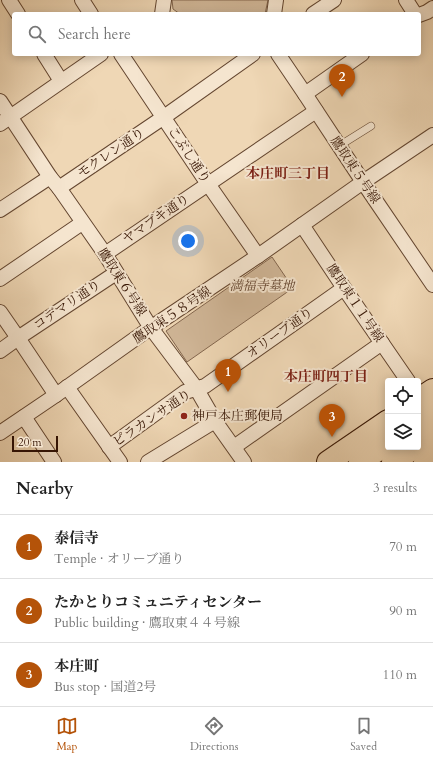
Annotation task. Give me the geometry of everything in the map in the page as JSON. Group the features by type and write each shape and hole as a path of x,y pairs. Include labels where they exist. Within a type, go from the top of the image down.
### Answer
{"highway":[{"path":"419,414 422,396"},
{"path":"328,462 385,423"},
{"path":"421,443 433,435"},
{"path":"360,462 385,445"},
{"path":"393,462 411,450"},
{"path":"425,462 433,456"}],"street":[{"path":"9,0 17,12"},
{"path":"82,0 90,12"},
{"path":"162,12 164,0"},
{"path":"274,12 276,0"},
{"path":"316,12 334,0"},
{"path":"406,0 426,14"},
{"path":"45,56 61,81"},
{"path":"5,120 98,56"},
{"name":"こぶし通り","path":"122,56 258,256"},
{"name":"モクレン通り","path":"59,188 164,117 250,56"},
{"name":"鷹取東５号線","path":"279,56 433,285"},
{"path":"305,94 359,56"},
{"name":"鷹取東６号線","path":"0,101 5,120 59,188 104,254 151,328 196,388 215,422 244,462"},
{"name":"ヤマブキ通り","path":"104,254 316,112"},
{"name":"鷹取東５８号線","path":"0,433 433,135"},
{"path":"0,210 50,177"},
{"path":"0,279 82,223"},
{"name":"鷹取東１１号線","path":"302,225 382,343 422,396"},
{"name":"コデマリ通り","path":"0,351 116,273"},
{"name":"オリーブ通り","path":"196,388 205,386 344,288"},
{"path":"0,312 18,338 120,462"},
{"path":"234,447 382,343"},
{"name":"ピラカンサ通り","path":"109,447 185,392 196,388"},
{"path":"24,417 54,462"},
{"path":"148,462 215,422"}],"lane":[{"path":"339,146 371,126"}],"green space":[{"path":"172,0 268,0 265,12 177,12 173,9"},
{"name":"満福寺墓地","path":"272,257 293,288 187,362 166,331"}],"place":[{"name":"たかとりコミュニティセンター","path":"342,97"},
{"name":"泰信寺","path":"228,392"},
{"name":"神戸本庄郵便局","path":"184,416"},
{"name":"本庄町","path":"332,437"}],"district":[{"name":"本庄町三丁目","path":"288,173"},
{"name":"本庄町四丁目","path":"326,376"}]}
